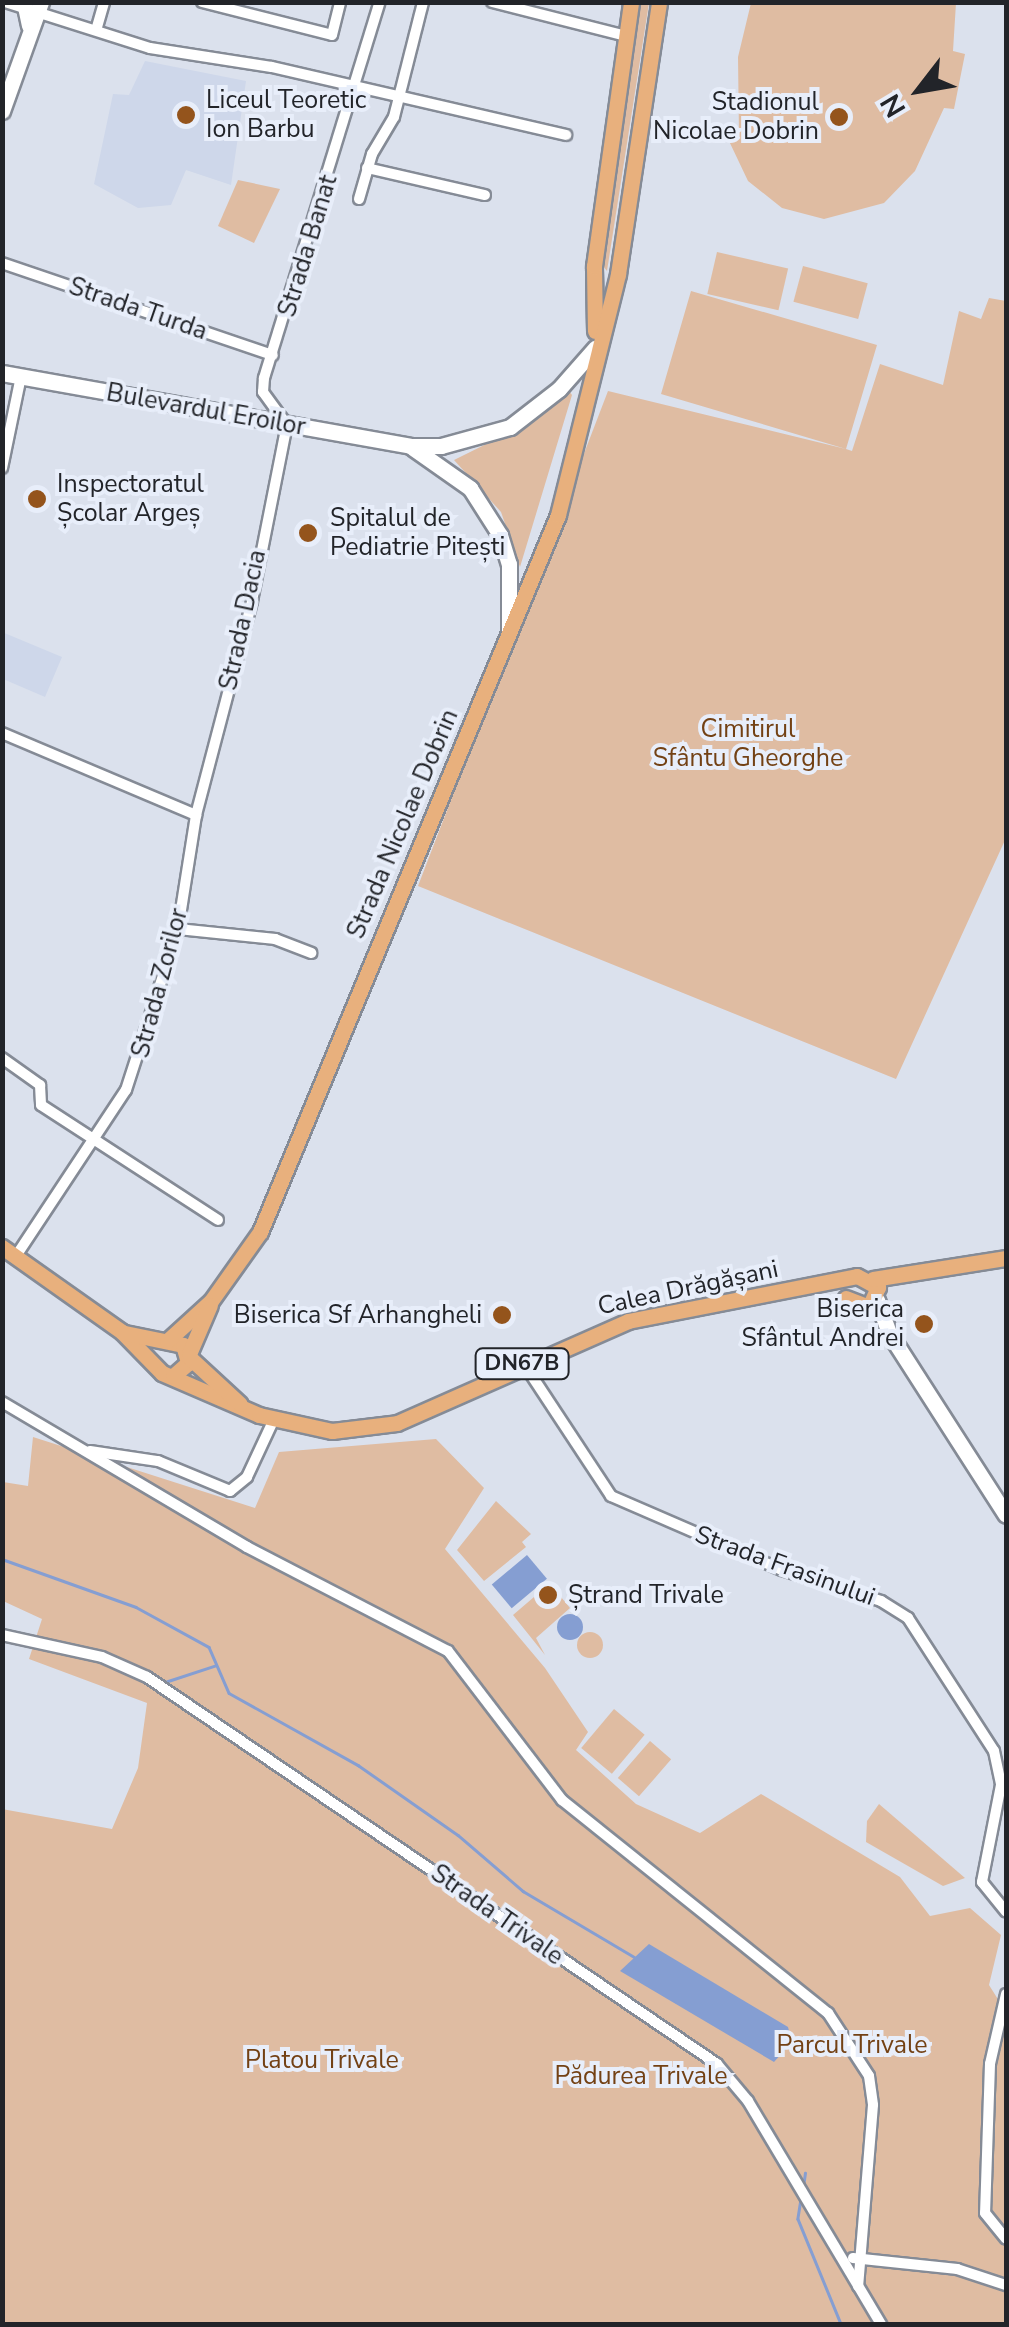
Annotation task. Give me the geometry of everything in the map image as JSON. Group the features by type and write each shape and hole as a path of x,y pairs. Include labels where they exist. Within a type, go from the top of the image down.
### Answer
{"main road":[{"name":"Strada Nicolae Dobrin","path":"595,348 594,266 631,2"},
{"name":"Strada Nicolae Dobrin","path":"155,1364 155,1354 211,1301 260,1232 562,500 595,348 618,274 659,2"},
{"path":"594,266 601,275 618,274"},
{"path":"9,1252 122,1332"},
{"path":"847,1290 873,1295 914,1272 1006,1258"},
{"name":"Calea Drăgășani","path":"122,1332 173,1376 247,1410 332,1431 376,1428 628,1320 803,1289 847,1290 863,1275 873,1295"},
{"name":"Strada Nicolae Dobrin","path":"173,1376 189,1356 211,1301"},
{"name":"Calea Drăgășani","path":"122,1332 167,1342 189,1356 247,1410"}],"street":[{"path":"4,2 97,27 159,50 356,85 566,135"},
{"path":"97,27 104,2"},
{"path":"202,2 332,35 340,2"},
{"name":"Strada Banat","path":"288,425 262,392 380,2"},
{"path":"359,199 367,168 398,95 423,2"},
{"path":"492,2 626,36"},
{"path":"2,112 36,13"},
{"path":"367,168 485,196"},
{"name":"Strada Turda","path":"2,262 273,355"},
{"name":"Bulevardul Eroilor","path":"2,373 410,446 466,443 510,428 559,389 595,348"},
{"path":"2,468 20,376"},
{"name":"Strada Dacia","path":"196,815 252,601 288,425"},
{"name":"Bulevardul Eroilor","path":"410,446 457,476 500,534 509,564 509,632"},
{"path":"2,733 196,815"},
{"name":"Strada Zorilor","path":"9,1252 94,1140 140,1060 178,929 196,815"},
{"path":"178,929 275,939 311,953"},
{"path":"2,1058 40,1085 42,1105 218,1220"},
{"path":"873,1295 888,1333 1006,1515"},
{"name":"Strada Frasinului","path":"524,1363 610,1496 782,1570 881,1601 908,1618 994,1751 1001,1784 982,1882 1004,1907"},
{"path":"2,1402 154,1494 448,1650 562,1800 828,2014 868,2076 873,2105 858,2286"},
{"path":"74,1446 120,1460 158,1461 230,1490 247,1478 274,1419"},
{"name":"Strada Trivale","path":"2,1635 102,1657 147,1677 718,2064 748,2101 881,2324"},
{"path":"1006,1994 990,2064 984,2213 1006,2239"},
{"path":"842,2258 957,2269 1006,2285"}],"shaded area":[{"path":"145,61 246,81 231,185 186,170 171,205 138,208 94,184 113,94 129,95"},
{"path":"2,632 62,657 45,697 3,679"}],"green space":[{"path":"641,3 649,3 607,271 603,266"},
{"name":"Stadionul Nicolae Dobrin","path":"751,3 956,3 953,51 965,54 954,109 944,108 915,171 884,203 824,219 782,208 748,181 729,141 739,137 738,57"},
{"path":"238,180 280,189 254,243 218,226"},
{"path":"717,252 788,268 778,310 707,294"},
{"path":"803,266 868,283 858,319 793,302"},
{"path":"691,291 877,345 846,449 661,394"},
{"name":"Cimitirul Sfântu Gheorghe","path":"989,298 1006,301 1006,838 896,1079 418,886 608,391 852,451 880,364 943,385 959,311 981,319"},
{"path":"569,391 572,395 520,567 501,512 454,460 539,418"},
{"name":"Pădurea Trivale","path":"33,1437 255,1508 279,1452 436,1439 484,1488 445,1549 545,1668 588,1732 576,1750 636,1804 700,1833 761,1794 900,1877 930,1916 970,1908 1001,1935 989,1985 1006,2012 1006,2324 3,2324 2,1809 112,1829 138,1768 147,1703 29,1659 42,1619 3,1601 3,1482 28,1486"},
{"path":"496,1501 531,1534 522,1542 526,1547 484,1581 457,1550"},
{"path":"534,1597 546,1609 561,1597 570,1608 536,1638 545,1655 513,1615"},
{"path":"590,1632 599,1636 603,1645 599,1654 590,1658 581,1654 577,1645 581,1636"},
{"path":"614,1709 645,1735 612,1774 581,1748"},
{"path":"650,1741 671,1759 639,1796 618,1778"},
{"path":"879,1804 965,1878 943,1886 866,1842 867,1821"}],"water":[{"path":"527,1555 547,1579 512,1608 492,1585"},
{"path":"570,1614 579,1618 583,1627 579,1636 570,1640 561,1636 557,1627 561,1618"},
{"path":"649,1944 788,2027 792,2042 774,2062 620,1971"}],"waterway":[{"path":"2,1559 136,1607 209,1647 229,1693 358,1765 458,1835 523,1891 634,1957"},
{"path":"165,1682 214,1666"},
{"path":"803,2187 805,2173"},
{"path":"801,2199 798,2219 841,2324"}],"place":[{"name":"Liceul Teoretic Ion Barbu","path":"186,115"},
{"name":"Stadionul Nicolae Dobrin","path":"839,117"},
{"name":"Inspectoratul Școlar Argeș","path":"37,499"},
{"name":"Spitalul de Pediatrie Pitești","path":"308,533"},
{"name":"Biserica Sf Arhangheli","path":"502,1315"},
{"name":"Biserica Sfântul Andrei","path":"924,1324"},
{"name":"Ștrand Trivale","path":"548,1595"}],"park label":[{"name":"Parcul Trivale","path":"852,2045"},
{"name":"Platou Trivale","path":"322,2060"}]}
